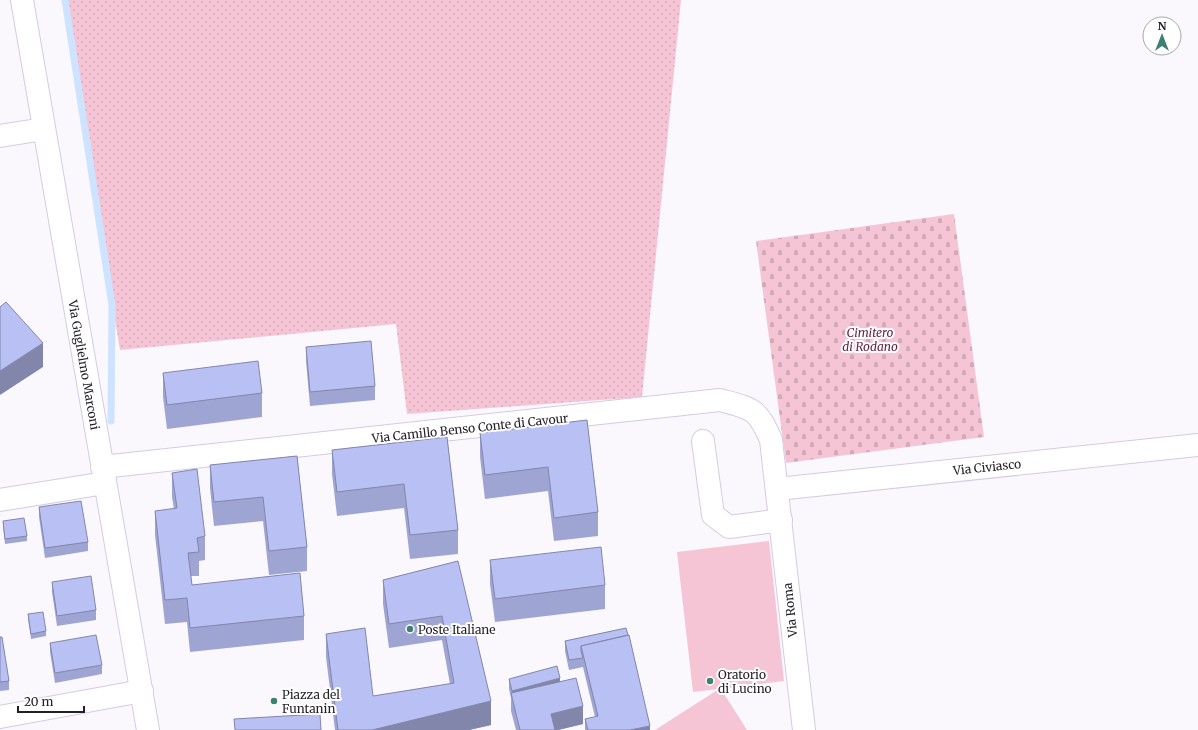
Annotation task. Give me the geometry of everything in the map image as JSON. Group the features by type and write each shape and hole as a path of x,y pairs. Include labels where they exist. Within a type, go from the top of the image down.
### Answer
{"street":[{"name":"Via Guglielmo Marconi","path":"22,0 148,730"},
{"path":"0,136 44,129"},
{"name":"Via Camillo Benso Conte di Cavour","path":"0,500 103,475 720,400 748,408 762,420 771,440 777,489"},
{"path":"703,441 713,515 728,527 781,520"},
{"name":"Via Civiasco","path":"777,489 1198,444"},
{"name":"Via Roma","path":"777,489 804,730"},
{"path":"0,716 142,691"}],"green space":[{"path":"62,0 681,0 642,397 407,414 396,324 120,350"},
{"name":"Cimitero di Rodano","path":"954,214 984,437 786,463 756,241"},
{"path":"769,541 784,681 721,689 747,730 655,730 719,689 693,692 677,552"}],"building":[{"path":"6,302 43,343 0,371 0,307"},
{"path":"371,341 375,386 310,392 306,347"},
{"path":"258,361 262,393 167,405 163,373"},
{"path":"587,420 598,512 554,518 548,467 485,475 480,433"},
{"path":"447,437 458,530 410,535 404,484 337,492 332,450"},
{"path":"297,456 307,547 269,551 263,497 214,502 210,465"},
{"path":"197,469 205,536 197,538 199,552 188,553 192,585 300,573 304,616 190,628 187,598 165,600 155,511 177,508 172,473"},
{"path":"81,501 88,542 45,548 39,507"},
{"path":"24,518 27,536 5,539 3,521"},
{"path":"601,547 605,585 495,599 490,560"},
{"path":"458,561 491,701 372,730 338,730 326,634 365,628 373,696 454,683 442,616 389,624 383,580"},
{"path":"91,576 96,610 57,616 52,582"},
{"path":"43,612 46,631 31,634 28,614"},
{"path":"626,628 628,635 581,646 583,658 569,660 565,641"},
{"path":"96,635 102,665 55,673 50,643"},
{"path":"629,635 650,726 630,730 588,730 585,719 598,716 581,646"},
{"path":"0,637 2,637 9,681 0,682"},
{"path":"557,666 560,678 512,691 509,679"},
{"path":"576,678 583,706 551,714 555,730 520,730 511,693"},
{"path":"320,714 321,730 235,730 234,719"}],"waterway":[{"path":"65,0 112,305 111,421"}],"place":[{"name":"Poste Italiane","path":"410,629"},
{"name":"Oratorio di Lucino","path":"710,681"},
{"name":"Piazza del Funtanin","path":"274,701"}]}
